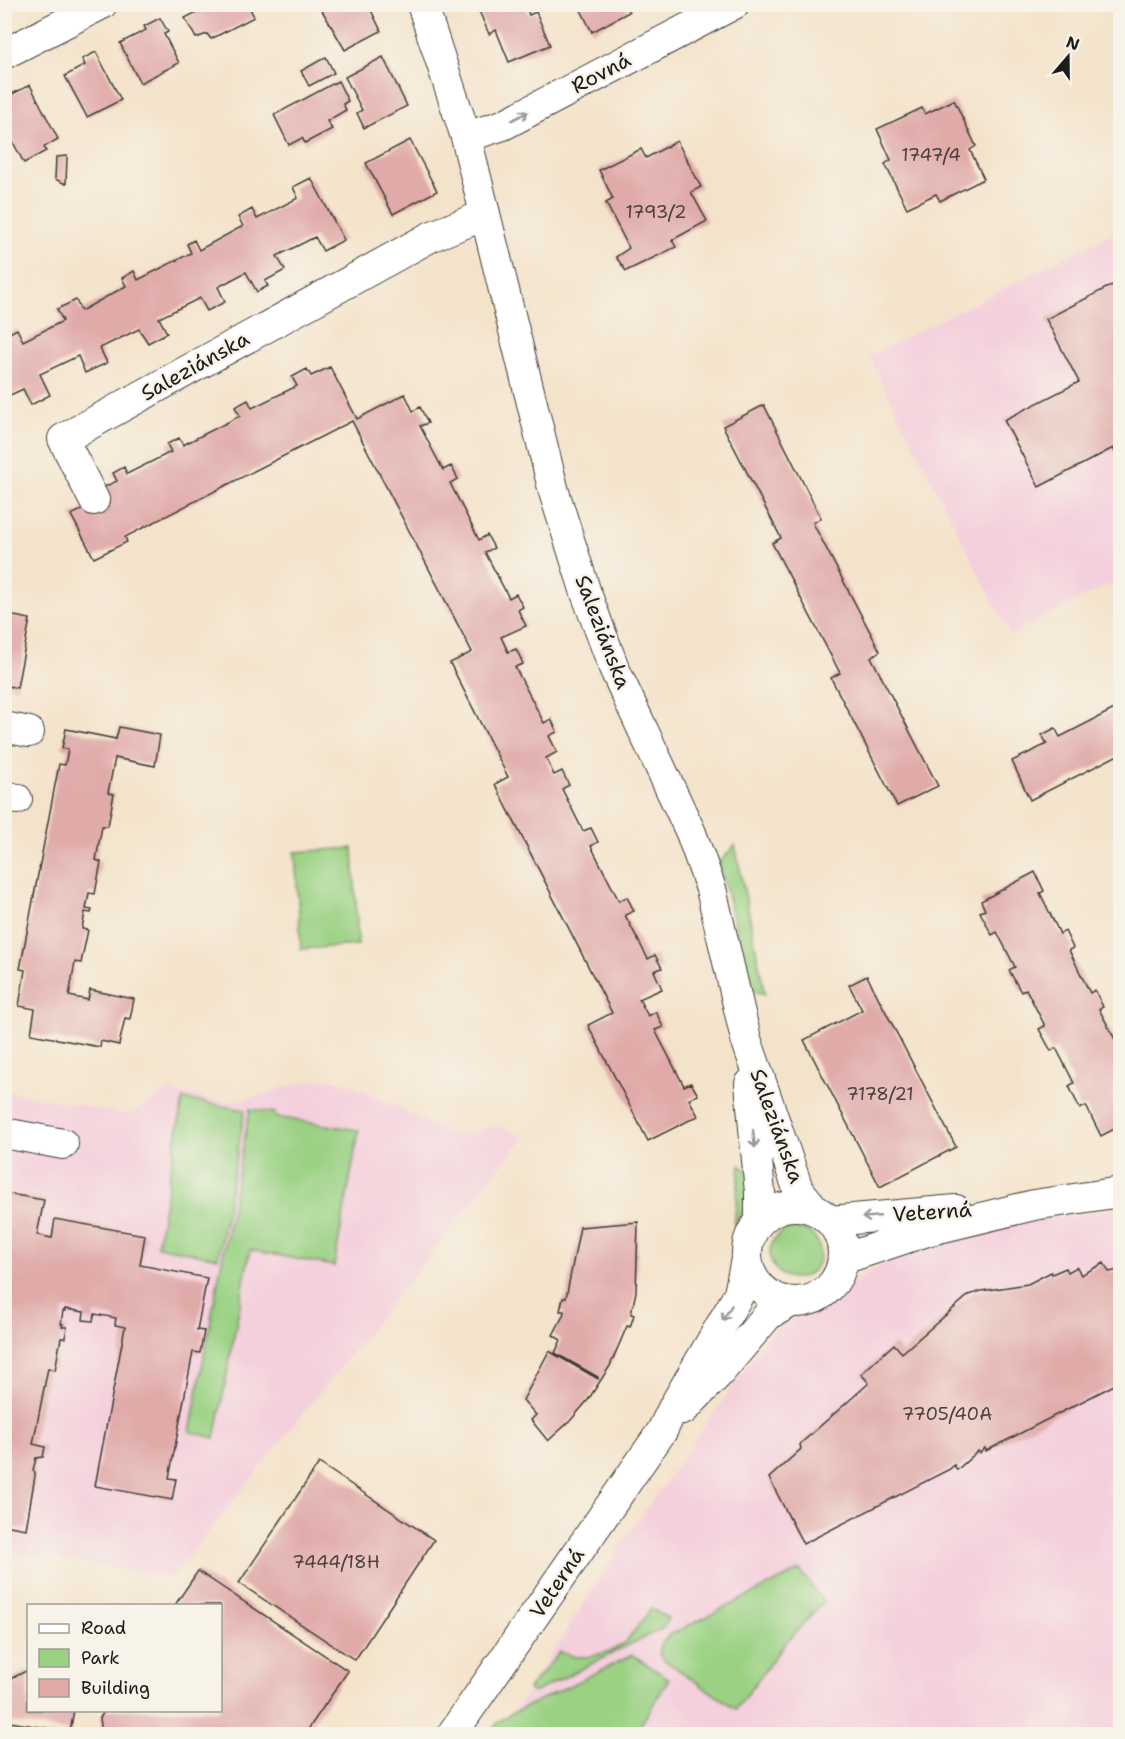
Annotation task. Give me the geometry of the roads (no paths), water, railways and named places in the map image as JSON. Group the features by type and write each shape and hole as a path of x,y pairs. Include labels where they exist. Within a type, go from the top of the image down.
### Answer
{"street":[{"path":"4,54 102,4"},
{"name":"Saleziánska","path":"422,4 466,137 546,462 586,593 614,668 691,833 711,890 746,1039 798,1189 822,1215"},
{"name":"Rovná","path":"466,137 503,125 734,4"},
{"name":"Saleziánska","path":"94,500 63,439 432,236 484,215"},
{"name":"Saleziánska","path":"746,1039 760,1193 760,1220"},
{"path":"4,1132 63,1144"},
{"name":"Veterná","path":"843,1259 927,1231 1034,1205 1120,1192"},
{"name":"Veterná","path":"822,1215 1034,1205"},
{"path":"803,1206 822,1215 841,1238 843,1259 840,1270 830,1287 812,1299 791,1302 770,1295 754,1280 746,1259 749,1238 760,1220 769,1212 780,1208 803,1206"},
{"name":"Veterná","path":"452,1734 662,1431 680,1395 739,1294 746,1259"},
{"name":"Veterná","path":"662,1431 719,1374 768,1315 791,1302"}]}
